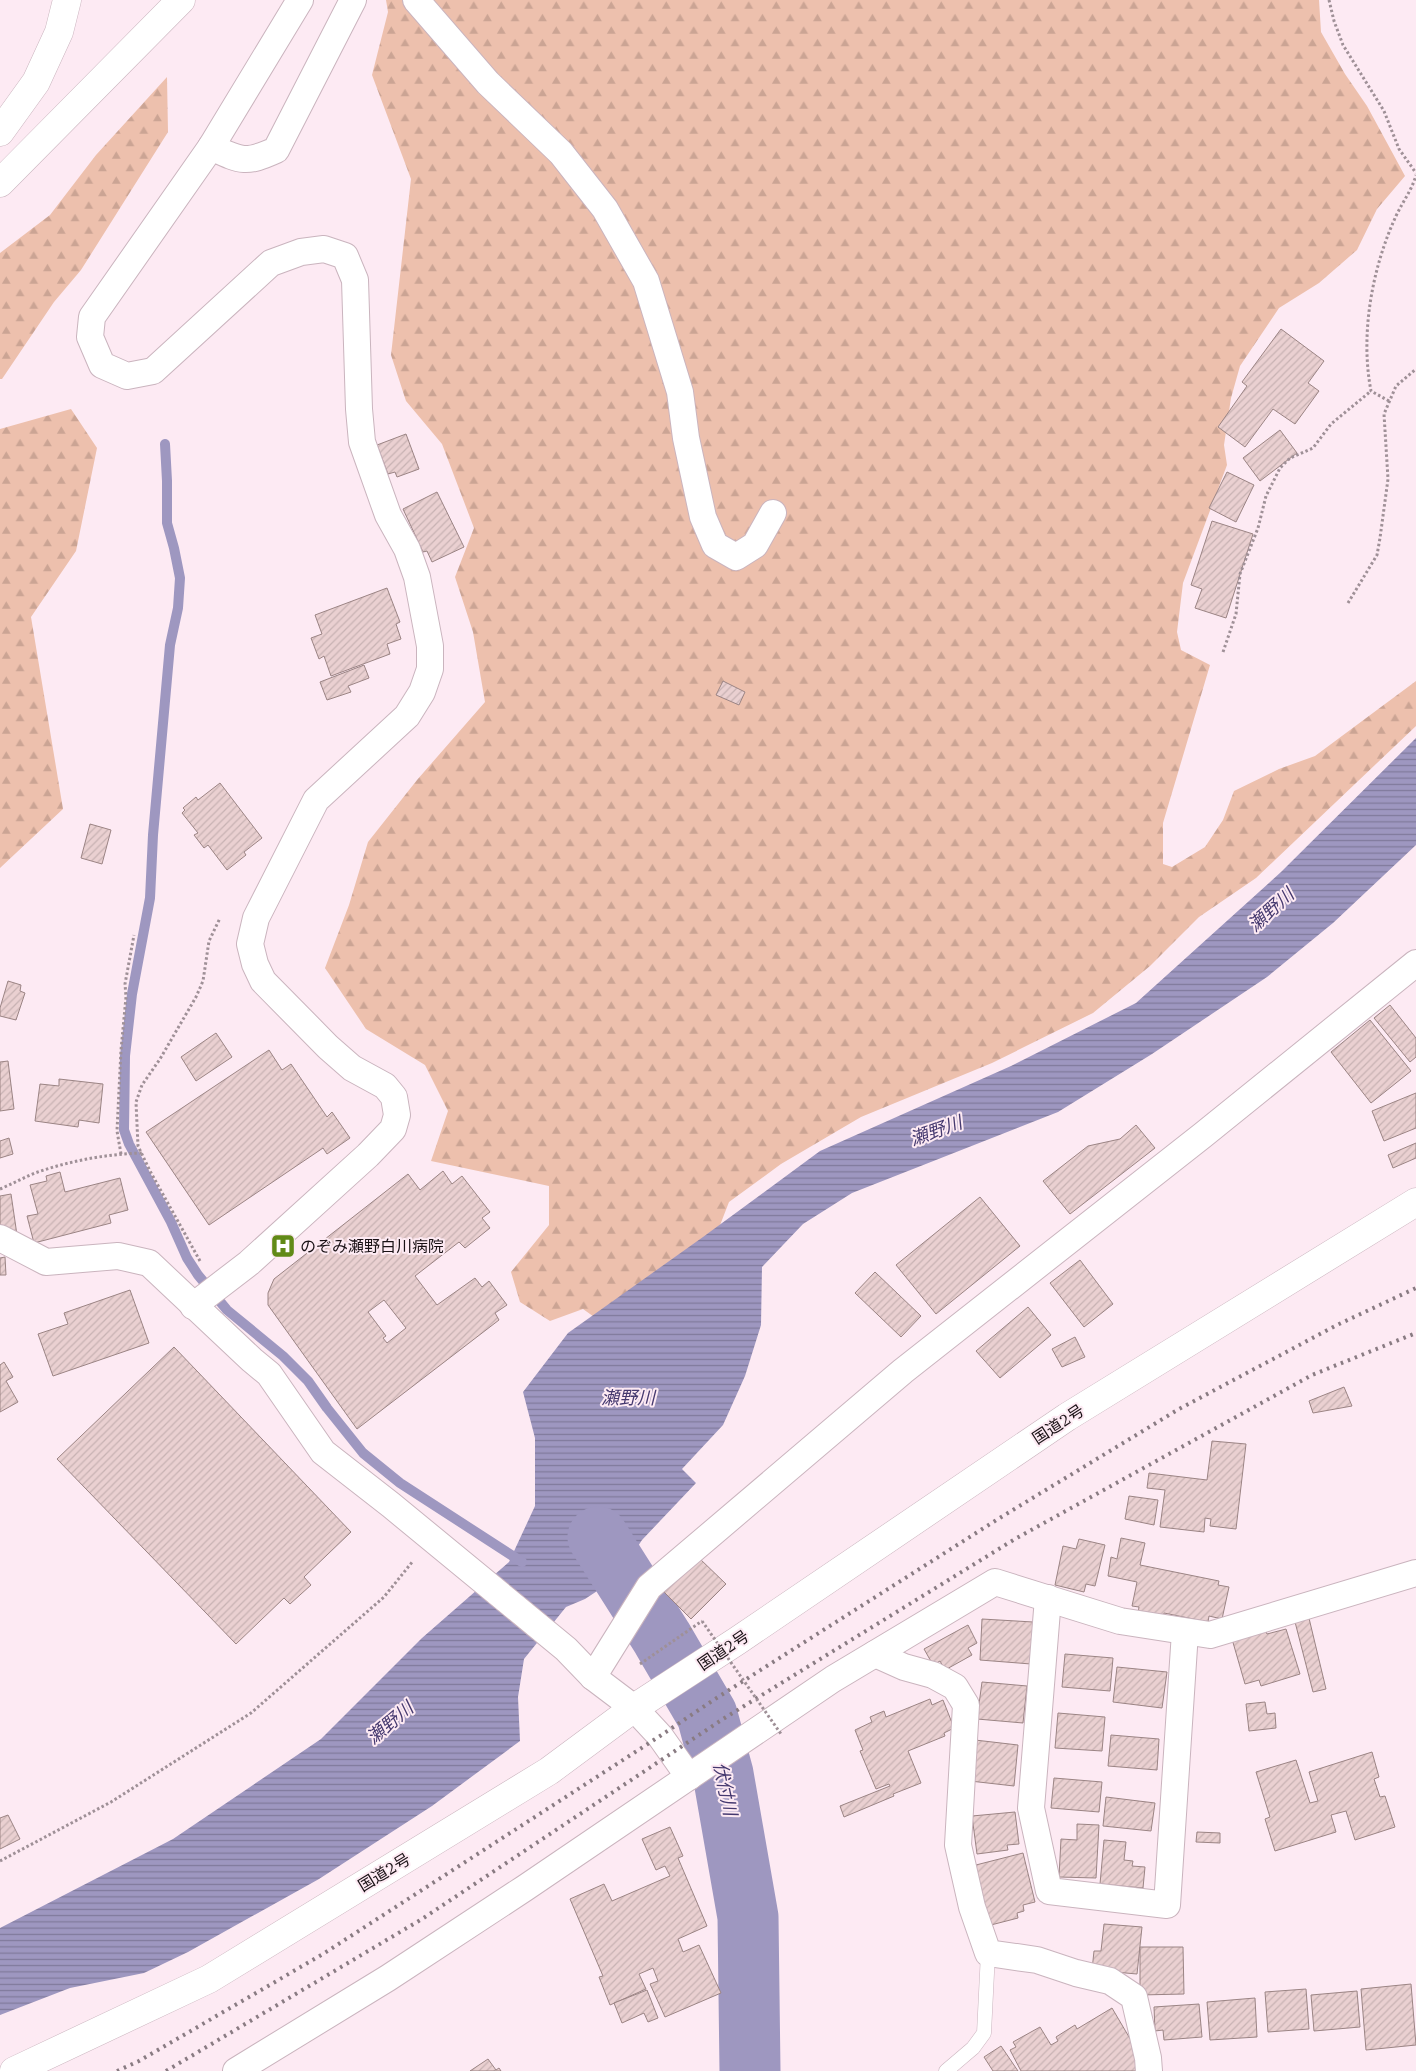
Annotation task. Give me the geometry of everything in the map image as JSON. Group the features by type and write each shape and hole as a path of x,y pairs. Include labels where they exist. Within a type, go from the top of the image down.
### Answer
{"highway":[{"path":"0,132 36,82 60,32 67,0"},
{"path":"0,183 182,0"},
{"name":"国道2号","path":"14,2071 209,1979 549,1771 634,1708 737,1641 1067,1417 1416,1202"}],"street":[{"path":"194,1306 249,1263 368,1155 393,1129 398,1115 394,1097 385,1086 352,1068 305,1025 263,981 255,964 250,944 256,918 316,800 407,716 422,692 430,669 430,646 417,577 407,549 388,515 362,442 356,280 345,256 324,248 301,252 271,263 153,371 127,376 102,365 90,337 92,317 211,148 300,0"},
{"path":"211,148 236,160 258,158 276,150 354,0"},
{"path":"416,0 488,83 561,153 605,209 646,281 680,392 686,438 702,517 715,545 736,557 755,545 773,512"},
{"path":"594,1677 649,1587 903,1371 1203,1135 1416,963"},
{"path":"0,1238 46,1262 118,1256 149,1263 269,1374 323,1452 566,1649 594,1677 634,1708 696,1771"},
{"path":"236,2071 396,1972 525,1888 696,1771 770,1732 833,1679 995,1582 1120,1621 1210,1635 1416,1573"},
{"path":"1048,1598 1031,1808 1049,1891 1167,1906 1184,1632"},
{"path":"875,1654 933,1675 955,1686 966,1705 958,1845 972,1907 988,1954 1037,1960 1076,1973 1110,1981 1134,1997 1148,2058 1149,2071"}],"lane":[{"path":"946,2071 973,2048 984,2032 988,1954"}],"path":[{"path":"1330,0 1334,22 1343,45 1384,111 1399,149 1416,174 1413,186 1393,224 1383,250 1373,286 1368,323 1367,356 1371,390"},
{"path":"1348,603 1377,555 1385,511 1388,478 1384,414 1396,386 1416,369"},
{"path":"1371,390 1389,401"},
{"path":"1223,652 1236,614 1240,574 1258,528 1266,496 1280,468 1290,458 1312,448 1331,424 1371,390"},
{"path":"219,1285 207,1273 191,1247 138,1146 136,1102 142,1085 160,1059 196,997 203,981 209,941 220,918"},
{"path":"121,1154 117,1131 121,1050 126,997 125,984 134,935"},
{"path":"0,1189 35,1173 58,1166 92,1158 142,1153"},
{"path":"0,1861 111,1802 251,1713 384,1598 430,1539"},
{"path":"640,1664 702,1620 770,1732"}],"green space":[{"path":"386,0 1319,0 1321,32 1345,74 1367,106 1405,176 1377,209 1357,250 1319,283 1279,308 1240,366 1231,398 1224,445 1227,465 1183,583 1177,632 1181,650 1210,665 1163,823 1163,864 1172,867 1205,847 1223,820 1234,791 1279,769 1315,756 1416,681 1416,726 1256,878 1199,917 1150,966 1093,1013 992,1063 861,1117 781,1164 729,1202 705,1264 618,1334 583,1309 550,1321 520,1302 511,1272 549,1225 549,1186 431,1161 448,1111 425,1065 366,1029 325,968 349,905 368,842 417,780 485,702 473,632 455,577 474,528 442,444 406,401 391,355 411,179 372,75 388,12"},
{"path":"167,77 168,132 81,270 54,302 2,379 0,379 0,253 50,215 96,155"},
{"path":"71,409 97,448 76,551 31,617 63,809 0,868 0,429"}],"water":[{"name":"瀬野川","path":"1416,738 1416,845 1333,923 1267,977 1152,1054 1058,1112 852,1193 803,1224 762,1267 761,1325 745,1376 723,1425 682,1469 696,1483 642,1540 617,1578 585,1599 566,1607 524,1659 518,1697 520,1741 432,1806 319,1879 188,1952 144,1973 70,1988 0,2015 0,1928 173,1839 321,1739 422,1638 509,1562 535,1506 535,1438 523,1392 568,1333 820,1151 1011,1066 1136,1003 1281,872"}],"building":[{"path":"1281,329 1324,361 1308,383 1319,391 1295,424 1273,409 1245,447 1218,427 1247,386 1242,382"},
{"path":"1280,430 1297,453 1260,481 1243,458"},
{"path":"406,434 419,469 397,477 395,472 388,474 377,445"},
{"path":"1227,472 1254,485 1236,522 1209,508"},
{"path":"437,492 464,547 432,562 427,551 423,552 403,509"},
{"path":"1212,521 1253,534 1226,618 1195,608 1202,589 1191,585"},
{"path":"387,588 400,622 396,624 401,639 387,644 390,654 331,676 324,656 319,659 311,638 322,634 315,615"},
{"path":"364,665 369,678 348,686 351,692 327,700 320,682"},
{"path":"723,681 745,692 739,705 716,695"},
{"path":"220,783 262,838 244,852 246,855 227,870 208,845 204,848 194,835 198,833 182,813 185,810 183,808 196,797 198,800"},
{"path":"90,824 111,830 102,864 81,858"},
{"path":"8,981 21,985 20,991 25,993 16,1020 0,1016 0,1008"},
{"path":"1390,1005 1416,1038 1416,1057 1410,1062 1374,1018"},
{"path":"1370,1020 1411,1071 1371,1103 1331,1052"},
{"path":"216,1033 232,1057 196,1081 181,1057"},
{"path":"269,1050 282,1070 291,1064 327,1117 332,1112 350,1138 327,1154 323,1148 209,1225 146,1132"},
{"path":"8,1061 14,1109 0,1111 0,1062"},
{"path":"59,1079 103,1084 99,1123 79,1120 78,1127 35,1121 40,1084 59,1086"},
{"path":"1416,1093 1416,1128 1384,1141 1372,1111"},
{"path":"1136,1125 1155,1148 1070,1214 1043,1181 1088,1146 1120,1139"},
{"path":"9,1138 13,1154 0,1158 0,1141"},
{"path":"1416,1143 1416,1158 1393,1168 1388,1155"},
{"path":"443,1171 452,1184 462,1176 490,1212 482,1218 490,1228 465,1248 459,1242 415,1276 437,1305 475,1278 482,1287 489,1281 507,1305 495,1313 499,1320 357,1429 268,1305 268,1293 274,1279 408,1174 420,1190","holes":["384,1300 406,1328 387,1343 383,1338 386,1336 368,1312"]},
{"path":"60,1172 65,1192 120,1178 128,1210 109,1215 111,1223 34,1243 27,1216 38,1214 30,1185 47,1181 46,1176"},
{"path":"11,1194 17,1235 0,1228 0,1196"},
{"path":"980,1197 1020,1246 936,1314 896,1265"},
{"path":"5,1257 6,1275 0,1275 0,1258"},
{"path":"1080,1260 1113,1304 1084,1327 1050,1283"},
{"path":"875,1272 921,1316 901,1337 855,1293"},
{"path":"130,1290 149,1343 53,1376 38,1334 68,1324 64,1313"},
{"path":"1028,1307 1051,1335 1000,1378 976,1351"},
{"path":"1075,1337 1085,1357 1062,1367 1052,1349"},
{"path":"174,1347 351,1532 304,1577 311,1585 290,1604 284,1598 236,1644 57,1459"},
{"path":"4,1362 13,1377 6,1381 18,1402 0,1412 0,1365"},
{"path":"1344,1387 1352,1406 1313,1413 1309,1401"},
{"path":"1212,1441 1246,1444 1236,1529 1210,1526 1211,1519 1205,1518 1204,1532 1160,1527 1165,1490 1147,1488 1149,1473 1207,1480"},
{"path":"1129,1496 1158,1500 1154,1525 1125,1519"},
{"path":"1121,1538 1145,1543 1140,1565 1219,1581 1218,1585 1229,1587 1222,1619 1209,1616 1208,1622 1164,1613 1163,1618 1138,1613 1139,1607 1132,1606 1137,1582 1108,1576 1111,1557 1117,1559"},
{"path":"1079,1539 1105,1545 1095,1586 1086,1584 1084,1592 1055,1585 1063,1546 1076,1549"},
{"path":"699,1558 726,1584 691,1619 664,1592"},
{"path":"1308,1614 1326,1689 1313,1692 1294,1618"},
{"path":"982,1619 1033,1622 1031,1664 980,1660"},
{"path":"968,1625 977,1643 968,1648 972,1655 945,1670 940,1661 933,1665 924,1649"},
{"path":"1265,1629 1267,1634 1286,1629 1300,1674 1261,1686 1259,1680 1245,1684 1232,1639"},
{"path":"1065,1654 1113,1658 1110,1691 1062,1687"},
{"path":"1117,1667 1167,1672 1162,1708 1113,1702"},
{"path":"982,1682 1027,1686 1023,1723 977,1719"},
{"path":"930,1699 932,1705 943,1700 954,1728 944,1733 945,1736 908,1751 921,1783 844,1817 840,1806 890,1786 889,1784 876,1789 860,1751 863,1750 855,1730 872,1722 870,1717 884,1711 886,1717"},
{"path":"1265,1702 1267,1714 1275,1713 1276,1728 1249,1731 1246,1704"},
{"path":"1058,1713 1105,1717 1102,1751 1055,1748"},
{"path":"1111,1735 1159,1739 1157,1770 1108,1766"},
{"path":"975,1740 1018,1745 1014,1786 970,1781"},
{"path":"1372,1752 1379,1777 1374,1779 1380,1797 1385,1796 1395,1827 1355,1840 1346,1811 1331,1815 1336,1832 1275,1851 1265,1819 1270,1817 1256,1772 1296,1760 1310,1803 1318,1801 1309,1772"},
{"path":"1054,1778 1102,1782 1099,1812 1051,1808"},
{"path":"1106,1797 1155,1803 1151,1831 1103,1826"},
{"path":"1015,1812 1019,1844 1007,1845 1008,1850 977,1854 972,1816"},
{"path":"8,1815 20,1839 0,1849 0,1818"},
{"path":"1077,1824 1099,1825 1096,1878 1059,1877 1061,1839 1077,1840"},
{"path":"670,1827 683,1856 678,1858 707,1926 678,1939 683,1952 699,1945 721,1993 665,2017 650,1984 658,1981 653,1968 639,1974 646,1989 610,2005 599,1977 603,1976 570,1899 604,1884 612,1901 670,1876 665,1866 656,1870 642,1839"},
{"path":"1197,1832 1220,1833 1220,1843 1196,1842"},
{"path":"1104,1840 1126,1842 1124,1860 1133,1861 1132,1866 1145,1867 1143,1888 1100,1884"},
{"path":"1023,1853 1035,1902 1023,1905 1024,1911 1017,1913 1018,1918 987,1926 972,1866"},
{"path":"1104,1924 1142,1927 1137,1974 1092,1970 1094,1951 1101,1951"},
{"path":"1140,1947 1183,1947 1184,1994 1140,1995"},
{"path":"1411,1984 1416,2045 1366,2050 1361,1989"},
{"path":"1306,1989 1309,2029 1268,2032 1265,1992"},
{"path":"647,1990 658,2018 648,2022 644,2013 622,2023 614,2003"},
{"path":"1357,1991 1360,2027 1314,2031 1311,1995"},
{"path":"1255,1998 1257,2037 1210,2040 1207,2002"},
{"path":"1199,2004 1202,2037 1164,2040 1163,2030 1155,2031 1154,2007"},
{"path":"1112,2008 1142,2059 1142,2071 1021,2071 1010,2050 1016,2047 1013,2042 1040,2027 1051,2045 1058,2041 1056,2037 1075,2025 1077,2029"},
{"path":"1001,2046 1018,2071 993,2071 984,2057"},
{"path":"488,2059 496,2070 499,2068 501,2071 470,2071"}],"waterway":[{"path":"165,444 167,523 180,578 178,608 170,645 153,835 150,898 132,994 125,1056 124,1130 129,1144 171,1222 187,1258 198,1275 227,1310 283,1356 308,1381 363,1453 400,1483 522,1562"},
{"name":"伏付川","path":"598,1537 662,1638 707,1715 723,1774 748,1917 750,2071"}],"railway":[{"path":"117,2071 139,2061 323,1954 715,1699 998,1519 1179,1409 1337,1325 1416,1288"},
{"path":"166,2071 422,1919 723,1719 1015,1539 1312,1375 1416,1333"}],"place":[{"name":"のぞみ瀬野白川病院","path":"283,1246"}]}
